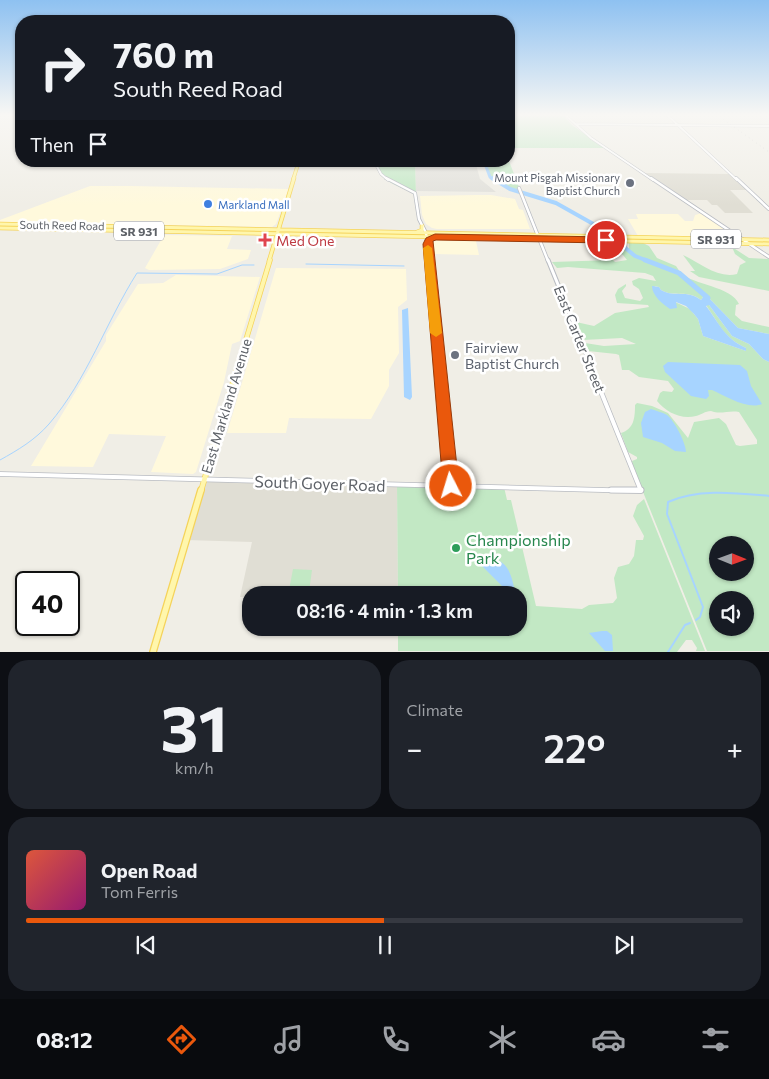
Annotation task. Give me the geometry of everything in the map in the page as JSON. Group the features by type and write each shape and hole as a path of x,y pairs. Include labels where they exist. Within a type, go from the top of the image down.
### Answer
{"main road":[{"name":"East Markland Avenue","path":"153,652 298,167"},
{"name":"South Reed Road","path":"0,226 664,240"},
{"path":"413,233 420,231 422,226"},
{"name":"South Reed Road","path":"279,232 413,233 435,237 599,236 664,240"},
{"path":"427,244 429,240 435,237"},
{"name":"SR 931","path":"664,240 743,240 769,242"},
{"name":"SR 931","path":"664,240 769,242"}],"street":[{"path":"601,144 769,257"},
{"path":"698,144 769,209"},
{"path":"376,167 386,180 416,193 427,244 451,486"},
{"name":"East Carter Street","path":"519,188 641,491"},
{"name":"South Goyer Road","path":"0,474 203,481 641,491"}],"shaded area":[{"path":"415,167 477,167 480,179 496,192 416,191"},
{"path":"644,173 731,174 748,190 730,190 753,213 725,213 717,205 712,205 707,200 683,200"},
{"path":"90,186 289,189 276,224 272,227 0,222 0,220"},
{"path":"491,195 515,199 519,209 523,210 530,229 437,229 426,224 422,215 420,196"},
{"path":"702,213 736,238 638,236 628,219 638,219 636,214 678,214 685,221 693,221 695,215"},
{"path":"164,235 232,236 227,249 251,250 248,259 220,269 149,270 145,268"},
{"path":"437,240 476,241 479,255 433,254 431,244"},
{"path":"276,268 406,269 407,300 398,307 399,353 389,370 389,386 371,419 289,418 286,433 227,433"},
{"path":"176,275 260,277 240,341 232,344 224,382 196,472 193,474 151,472 166,436 109,434 93,467 31,466 106,341 106,335 138,284 163,283"},
{"path":"203,481 397,485 398,586 242,586 252,542 186,540"}],"green space":[{"path":"515,144 600,144 605,148 515,148"},
{"path":"415,167 416,194 390,182 376,168"},
{"path":"486,167 511,167 521,192 510,189 490,177"},
{"path":"610,242 621,244 629,251 629,243 643,243 649,246 657,258 676,266 679,273 685,277 721,290 735,298 739,304 736,305 735,315 742,321 769,327 769,334 738,328 705,294 701,300 691,295 666,292 654,286 675,302 690,309 698,319 703,336 746,351 746,348 727,335 706,305 709,305 732,336 749,344 763,359 769,362 769,651 707,651 633,467 632,461 637,459 637,457 628,452 621,433 631,426 637,403 652,406 668,413 688,438 694,422 719,418 726,424 736,445 757,444 757,440 739,412 718,413 709,411 690,417 674,414 657,401 660,393 663,391 672,392 674,389 668,381 639,377 629,370 622,370 619,355 588,351 585,343 604,346 636,344 622,338 583,340 576,322 594,326 615,313 649,307 648,305 617,303 615,295 618,289 626,284 622,291 625,298 640,301 643,298 639,289 633,285 632,281 639,278 656,281 653,276 645,273 568,267 557,268 552,262 613,260 615,262 627,260 607,244"},
{"path":"732,247 749,258 769,259 769,291 699,277 690,271 695,271 683,255 716,272 730,275 737,274 740,265 746,262 735,254"},
{"name":"Championship Park","path":"397,485 504,487 507,500 511,500 536,606 582,609 589,605 613,603 617,598 614,578 618,567 629,564 634,556 636,540 643,540 644,536 633,516 637,505 644,499 705,651 696,651 697,648 692,640 686,640 677,652 398,651 398,636 527,636 527,586 398,586"},
{"path":"293,569 312,570 310,586 290,586"}],"water":[{"path":"652,286 659,287 666,292 691,295 701,300 705,294 738,328 769,334 769,362 763,359 749,344 732,336 709,305 706,306 727,335 746,348 746,351 703,336 698,319 686,306 676,302 677,308 670,309 656,296"},
{"path":"408,308 412,397 410,400 404,397 402,310"},
{"path":"668,362 740,365 747,371 751,386 762,404 743,404 712,390 708,390 709,396 706,399 691,396 665,372 663,366"},
{"path":"651,409 670,418 682,438 686,452 675,451 662,443 643,437 641,423 645,412"},
{"path":"499,561 503,563 509,571 513,586 502,586 482,566"},
{"path":"607,631 612,635 613,651 605,651 589,633"}],"waterway":[{"path":"486,167 490,177 494,180"},
{"path":"492,178 510,189 556,203 604,230 635,256 648,261"},
{"path":"645,260 679,273 708,298"},
{"path":"306,264 404,266"},
{"path":"0,460 38,435 62,407 85,370 137,273 217,274 242,265 254,265"},
{"path":"696,620 700,617 703,607 667,514 668,502 705,493 769,496"},
{"path":"668,652 685,625 690,623"}],"railway":[{"path":"758,144 769,152"}],"slow traffic":[{"path":"428,248 436,333"}],"place":[{"name":"Mount Pisgah Missionary Baptist Church","path":"630,183"},
{"name":"Markland Mall","path":"208,204"},
{"name":"Med One","path":"265,240"},
{"name":"Fairview Baptist Church","path":"455,355"},
{"name":"Championship Park","path":"456,548"}],"route":[{"path":"451,486 427,244 429,240 435,237 606,240"}]}
